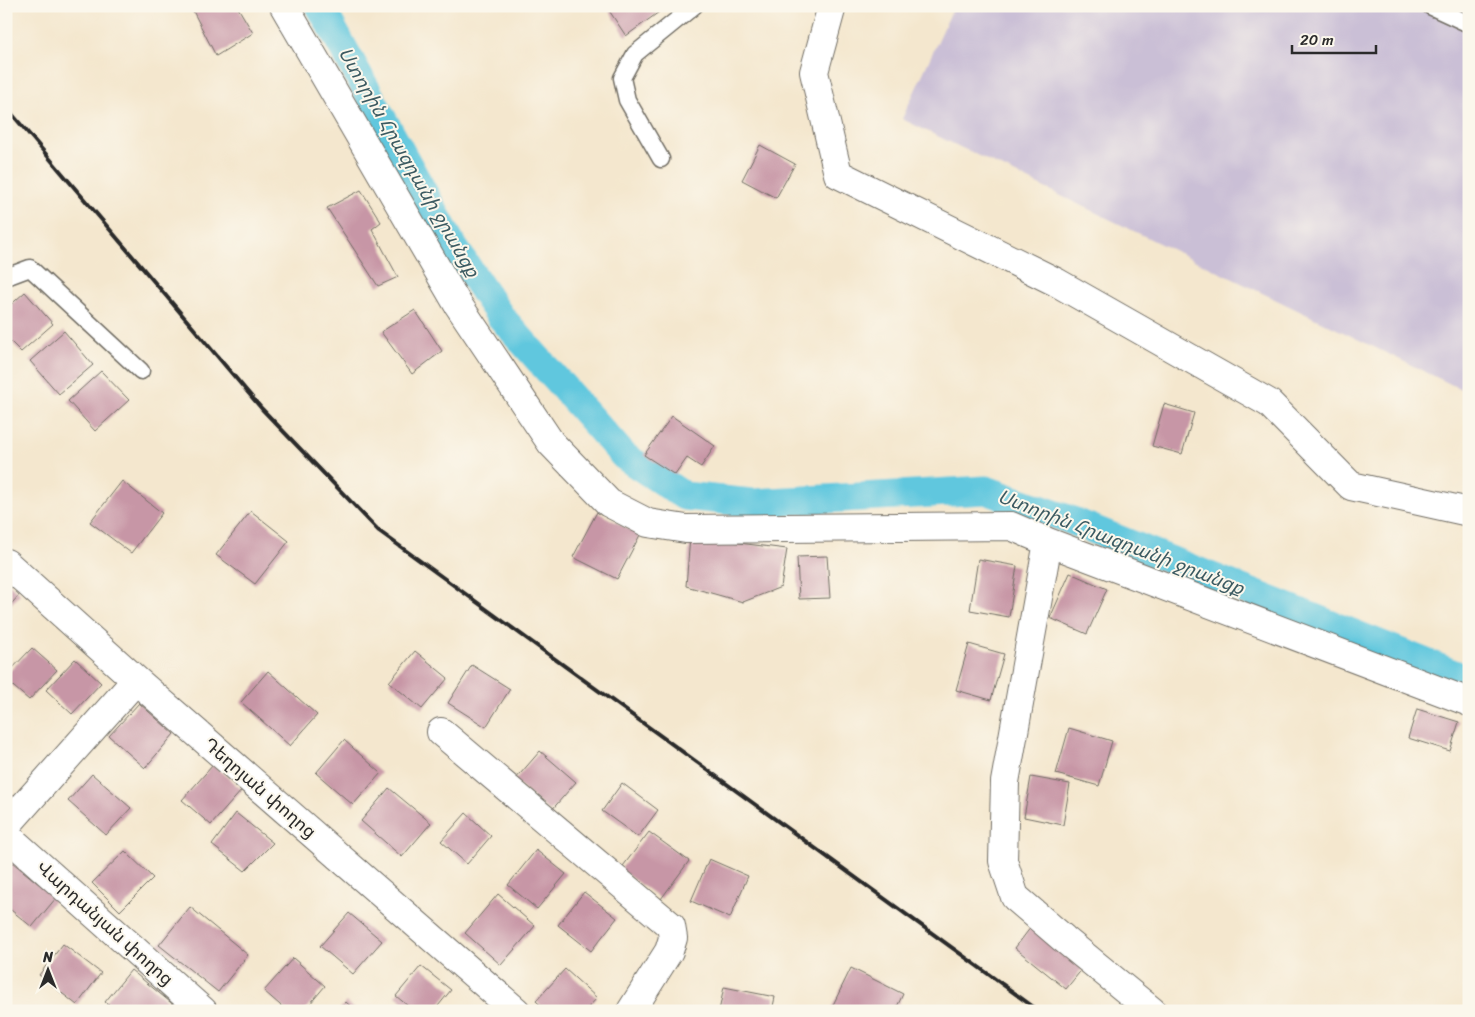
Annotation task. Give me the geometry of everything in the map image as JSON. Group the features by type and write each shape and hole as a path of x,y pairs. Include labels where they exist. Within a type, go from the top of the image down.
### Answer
{"street":[{"path":"284,6 457,303 551,443 609,503 648,523 686,530 1011,526 1048,542 1469,702"},
{"path":"832,6 814,72 838,174 1056,282 1269,403 1351,486 1469,512"},
{"path":"1048,542 1005,782 1003,861 1015,897 1152,1011"},
{"name":"Դեղոյան փողոց","path":"6,563 136,680 516,1011"},
{"path":"6,826 136,680"},
{"path":"441,732 670,926 673,938 669,951 631,1011"},
{"name":"Վարդանյան փողոց","path":"6,835 203,1011"}],"lane":[{"path":"661,159 627,100 622,78 635,54 694,6"},
{"path":"1438,8 1469,24"},
{"path":"6,277 30,268 141,371"}],"shaded area":[{"path":"954,6 1469,6 1469,393 902,119"}],"building":[{"path":"197,6 237,6 253,33 216,56 192,9"},
{"path":"606,6 654,6 659,12 626,36"},
{"path":"760,145 795,164 776,198 742,180"},
{"path":"361,190 381,222 372,229 398,277 378,286 327,208"},
{"path":"25,292 53,324 21,352 6,337 6,309"},
{"path":"415,310 442,351 412,374 381,332"},
{"path":"64,331 93,365 59,394 30,361"},
{"path":"101,371 129,400 95,431 68,401"},
{"path":"1164,404 1194,413 1182,454 1152,446"},
{"path":"672,416 715,446 701,467 687,458 675,475 644,455"},
{"path":"122,481 162,513 131,553 90,522"},
{"path":"251,511 289,541 255,584 216,555"},
{"path":"597,512 640,535 617,579 573,557"},
{"path":"690,537 787,549 781,587 743,602 686,586"},
{"path":"827,556 830,598 799,599 797,557"},
{"path":"978,559 1017,566 1009,617 970,610"},
{"path":"1070,573 1107,589 1087,634 1050,618"},
{"path":"6,581 20,594 6,610"},
{"path":"969,644 1004,654 991,700 956,690"},
{"path":"32,648 57,670 29,700 6,680 6,675"},
{"path":"415,651 448,678 422,709 389,682"},
{"path":"75,659 101,683 72,714 46,690"},
{"path":"472,665 510,689 486,727 448,703"},
{"path":"268,671 317,715 290,746 241,702"},
{"path":"139,703 174,734 145,768 109,736"},
{"path":"1417,709 1459,722 1450,751 1408,738"},
{"path":"1069,728 1112,741 1099,786 1056,774"},
{"path":"344,740 381,773 353,805 316,773"},
{"path":"540,751 576,782 550,812 514,781"},
{"path":"213,765 242,790 211,825 182,800"},
{"path":"92,774 131,808 106,835 68,801"},
{"path":"1031,777 1070,784 1063,825 1024,817"},
{"path":"622,783 658,810 638,837 602,811"},
{"path":"389,788 431,823 402,857 361,821"},
{"path":"236,813 273,843 245,871 212,845"},
{"path":"466,813 491,836 467,864 441,841"},
{"path":"649,832 689,861 661,899 620,870"},
{"path":"536,850 566,874 537,909 508,885"},
{"path":"125,851 153,878 120,911 92,883"},
{"path":"709,859 748,876 730,918 691,901"},
{"path":"12,862 56,898 32,927 6,906 6,869"},
{"path":"584,892 617,918 591,951 558,925"},
{"path":"498,894 535,926 501,965 465,933"},
{"path":"190,907 248,955 218,992 159,945"},
{"path":"349,913 382,941 353,974 320,946"},
{"path":"1031,927 1083,968 1066,989 1015,948"},
{"path":"63,944 101,973 77,1005 39,975"},
{"path":"293,958 325,986 304,1011 287,1011 264,991"},
{"path":"421,966 451,990 434,1011 414,1011 396,996"},
{"path":"851,968 903,994 895,1011 830,1011"},
{"path":"565,969 597,998 585,1011 547,1011 536,1001"},
{"path":"131,970 181,1011 116,1011 105,1002"},
{"path":"724,987 775,997 772,1011 719,1011"},
{"path":"346,1002 356,1011 338,1011"}],"waterway":[{"name":"Ստորին Հրազդանի ջրանցք","path":"320,6 453,246 501,317 624,456 684,496 752,503 986,490 1065,518 1469,680"}],"railway":[{"path":"6,107 262,409 379,531 1039,1011"}]}
